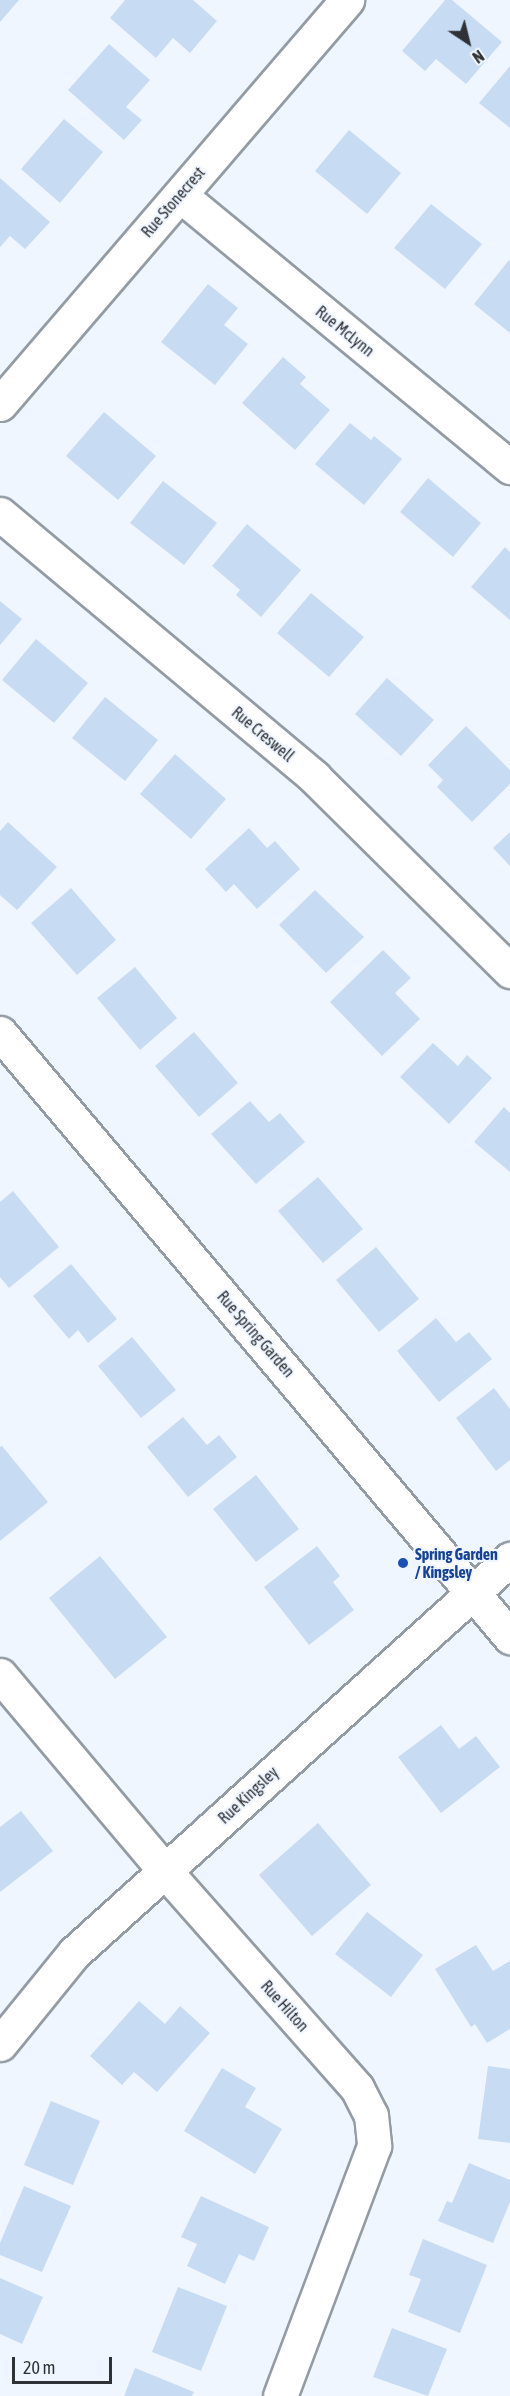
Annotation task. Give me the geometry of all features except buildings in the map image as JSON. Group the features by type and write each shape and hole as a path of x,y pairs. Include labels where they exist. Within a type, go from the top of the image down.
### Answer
{"street":[{"name":"Rue Stonecrest","path":"0,404 347,0"},
{"name":"Rue McLynn","path":"180,195 510,466"},
{"name":"Rue Creswell","path":"0,514 314,777 510,971"},
{"name":"Rue Spring Garden","path":"0,1033 510,1637"},
{"name":"Rue Kingsley","path":"0,2044 74,1953 510,1558"},
{"name":"Rue Hilton","path":"0,1675 165,1871 357,2088 371,2115 374,2146 280,2396"}],"place":[{"name":"Spring Garden / Kingsley","path":"403,1563"}]}
